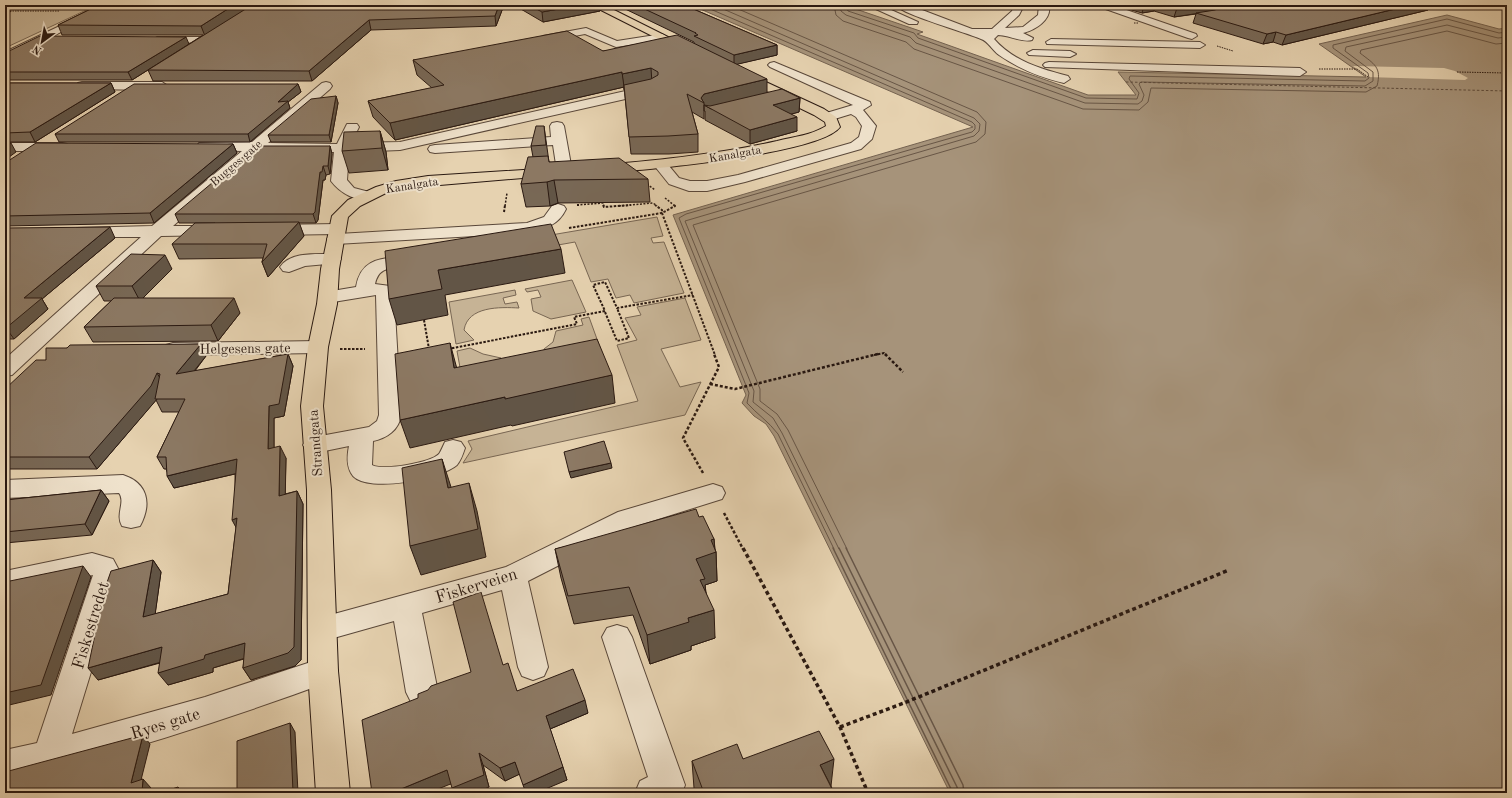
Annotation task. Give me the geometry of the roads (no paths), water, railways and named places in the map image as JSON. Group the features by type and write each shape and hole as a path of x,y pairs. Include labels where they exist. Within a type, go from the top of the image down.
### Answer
{"main road":[{"path":"596,5 703,57"},
{"path":"731,70 828,117"},
{"name":"Kanalgata","path":"367,196 381,190 418,182 626,167 721,157 807,138 827,132 833,128 831,120 828,117"},
{"name":"Strandgata","path":"333,793 323,671 324,628 312,406 327,348 327,297 340,216 354,203 367,196"}],"street":[{"path":"5,56 112,5"},
{"path":"872,5 922,26"},
{"path":"877,5 947,34 972,32 990,25 984,23"},
{"path":"883,5 951,33 972,32 976,28 918,6"},
{"path":"889,5 955,32 972,32"},
{"path":"894,5 959,31 972,32"},
{"path":"900,5 963,30 987,37 1016,30 1054,16"},
{"path":"1014,5 1011,12 996,24 1016,30 1200,45"},
{"path":"1019,5 1016,13 1013,60 1035,71 1082,79 1060,71 1030,50 1016,30 1023,5"},
{"path":"1016,30 1028,10 1027,5"},
{"path":"1016,30 1034,15 1036,5"},
{"path":"1016,30 1038,16 1041,11 1040,5"},
{"path":"1016,30 1043,16 1045,11 1044,5"},
{"path":"1016,30 1047,17 1050,12 1049,5"},
{"path":"1103,5 1192,36"},
{"path":"918,6 972,32"},
{"path":"1016,30 1026,17"},
{"path":"1161,24 1183,20"},
{"path":"942,34 972,32 986,26 972,21"},
{"path":"1016,30 1170,35"},
{"path":"533,40 586,31 616,44 662,37"},
{"path":"190,51 220,32"},
{"path":"39,39 62,39"},
{"path":"146,40 208,40"},
{"path":"1033,53 1097,54"},
{"path":"1113,55 1137,55"},
{"path":"1201,58 1253,70"},
{"path":"774,65 865,105 828,117"},
{"path":"1050,65 1300,72"},
{"path":"115,98 152,75"},
{"path":"73,86 171,86"},
{"name":"Bugges gate","path":"5,370 156,232 254,146 326,86 304,86"},
{"path":"400,146 652,89"},
{"path":"769,100 785,96"},
{"path":"660,164 674,181 689,186 707,186 740,179 856,146 865,139 869,126 861,114 852,109"},
{"path":"556,110 557,141 564,160 564,171"},
{"path":"352,127 342,148 339,181 349,190 367,196"},
{"path":"16,161 58,134"},
{"path":"190,146 342,148 400,146 429,149 557,141"},
{"path":"5,147 78,146"},
{"path":"258,230 336,234 528,228 547,224 555,217 558,209"},
{"path":"68,232 234,231"},
{"path":"289,267 294,263 304,261 332,259"},
{"path":"364,291 366,278 370,270 380,265 403,261"},
{"path":"315,445 376,433 384,428 389,422 388,354 385,295 383,290 378,289 327,297"},
{"name":"Helgesens gate","path":"153,349 327,348"},
{"path":"5,350 51,350"},
{"path":"362,436 360,462 362,470 368,475 378,477 391,476 437,465 448,459 453,448"},
{"path":"5,489 123,484 130,487 135,496 131,519"},
{"name":"Fiskerveien","path":"324,628 513,576 627,519 713,493"},
{"name":"Fiskestredet","path":"5,582 92,564 103,567 107,574 50,756"},
{"path":"513,576 533,667"},
{"path":"406,606 422,692"},
{"path":"617,637 668,785 652,793"},
{"name":"Ryes gate","path":"5,766 50,756 151,728 323,671"}],"water":[{"path":"691,5 844,5 923,32 917,34 1088,95 1136,95 1118,72 1366,77 1319,44 1447,15 1499,29 1507,28 1507,793 950,793 774,436 766,424 754,416 742,403 746,395 673,215 973,127"}]}
